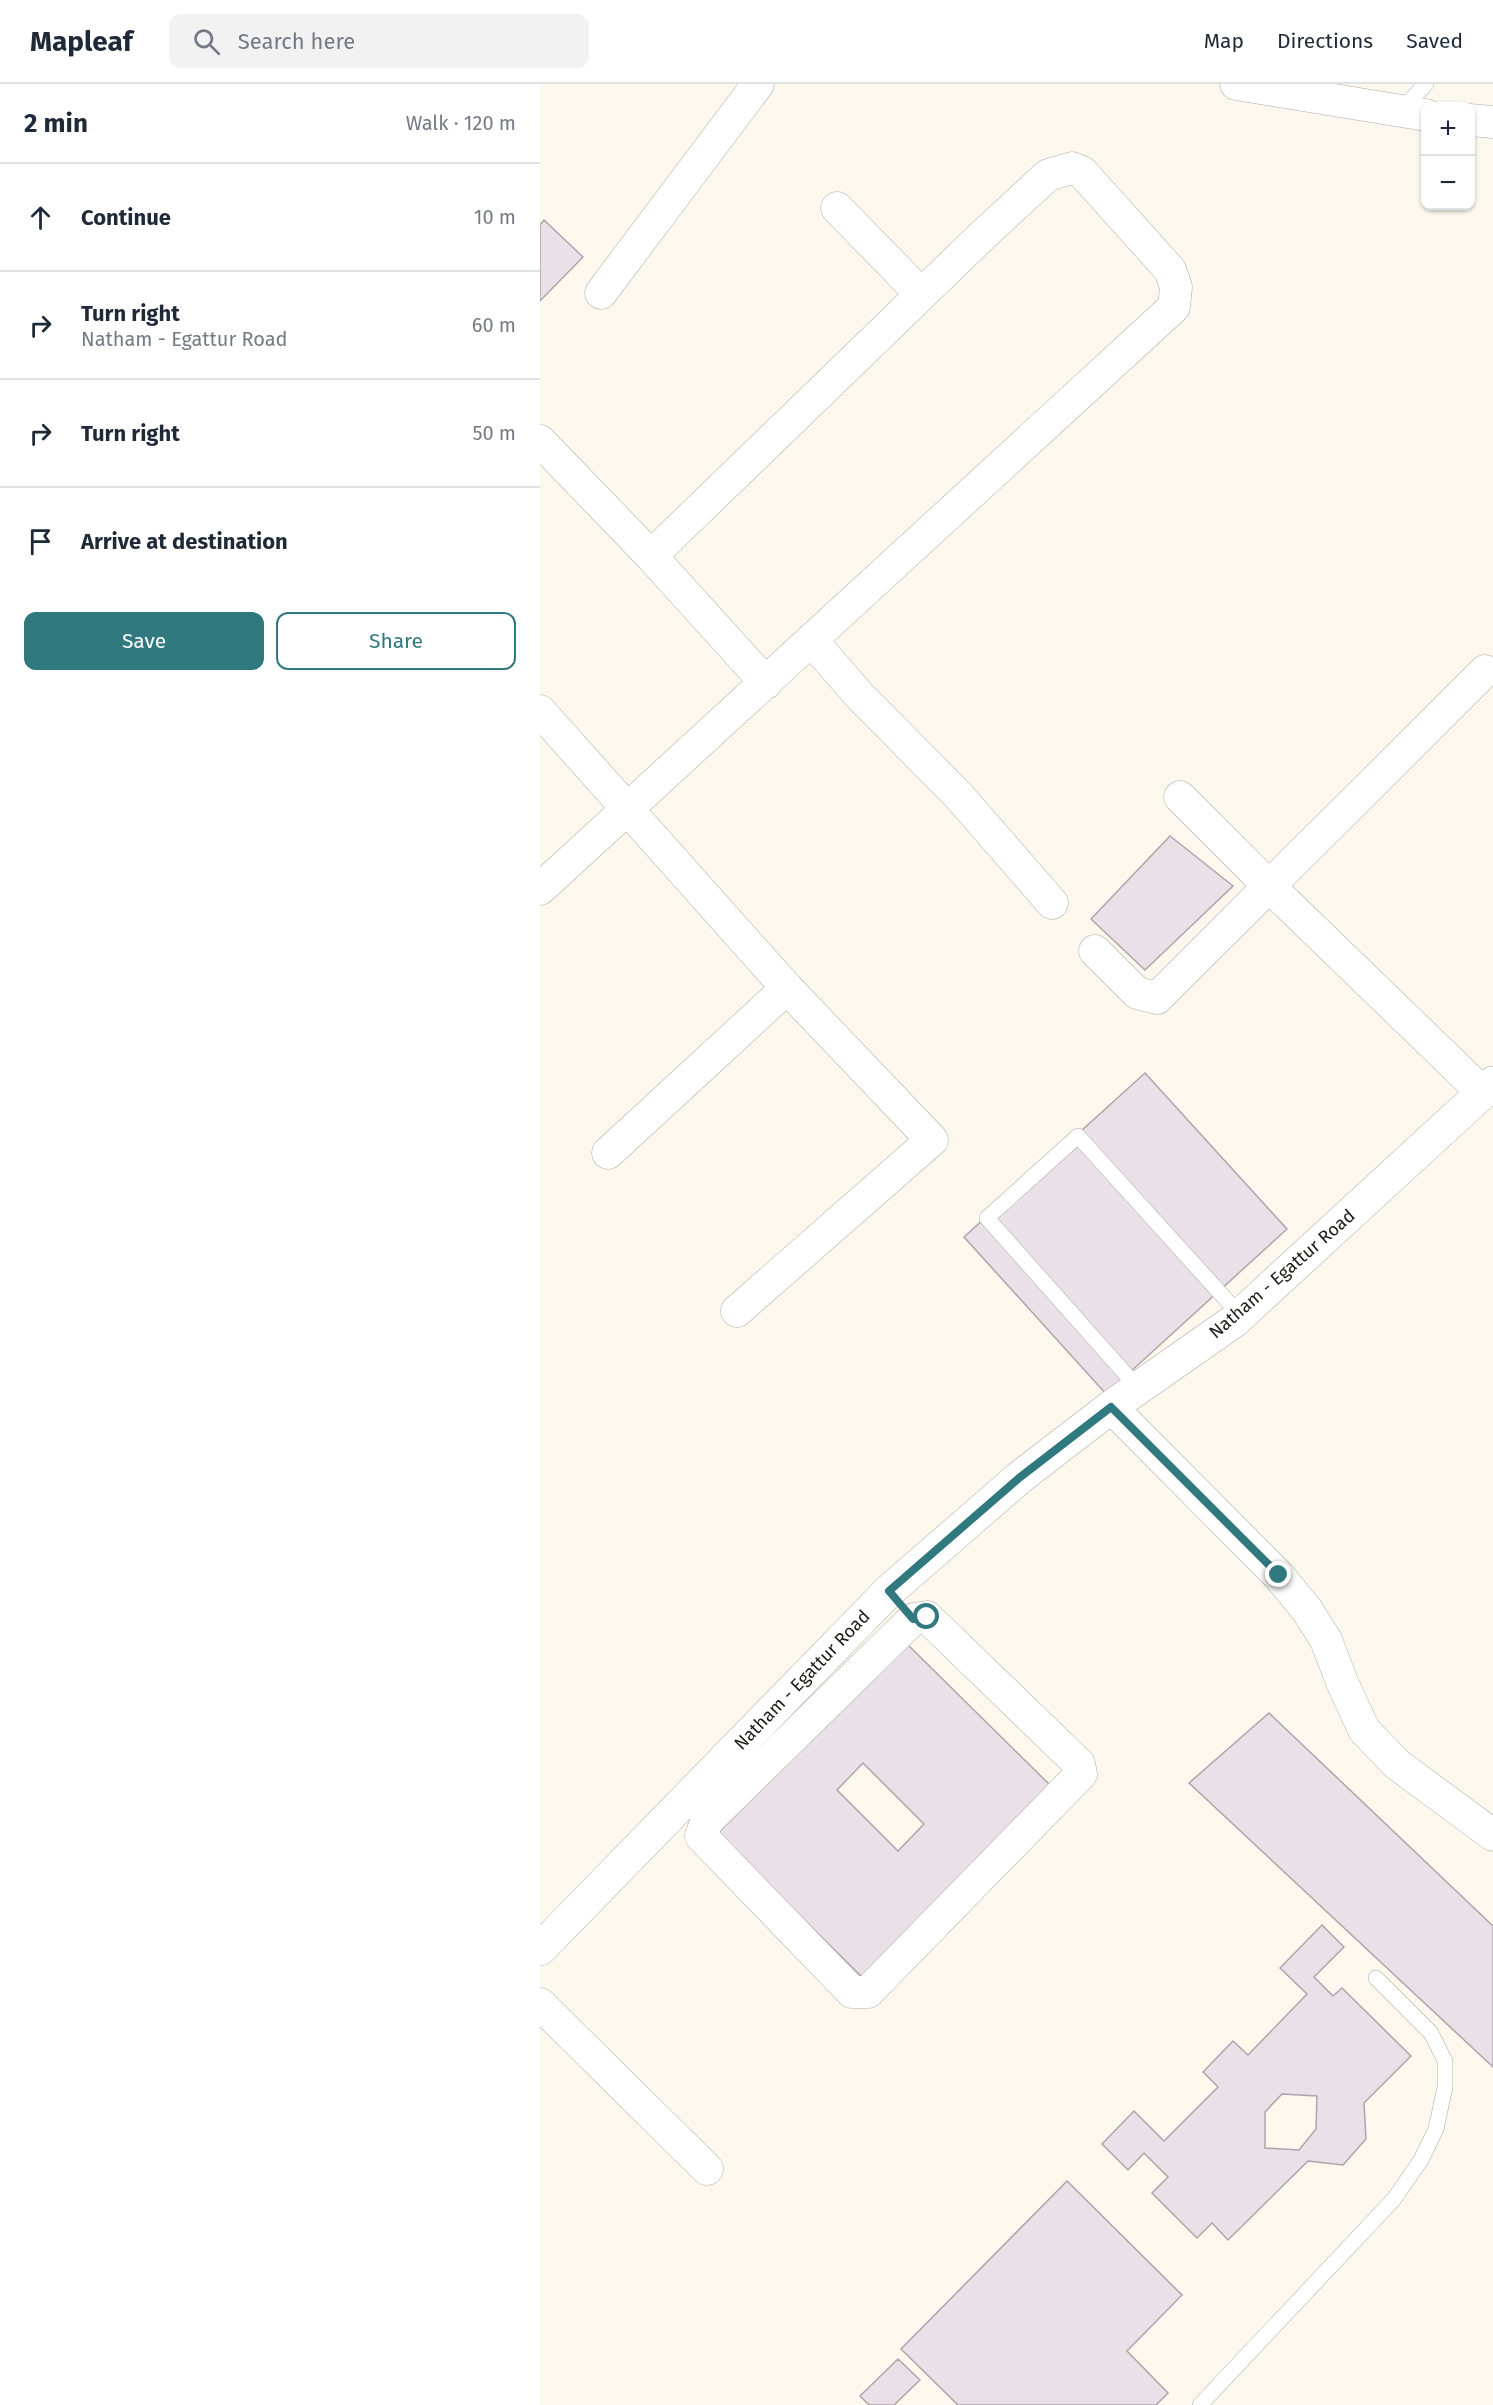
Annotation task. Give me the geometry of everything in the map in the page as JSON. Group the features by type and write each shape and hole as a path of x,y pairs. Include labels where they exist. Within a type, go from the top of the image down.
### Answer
{"street":[{"path":"602,293 758,84"},
{"path":"1236,84 1412,113"},
{"path":"1475,120 1493,122"},
{"path":"540,889 1174,307 1176,287 1170,270 1083,172 1072,168 1048,175 921,294 651,556"},
{"path":"837,208 921,294"},
{"path":"540,441 651,556 766,683"},
{"path":"811,640 861,696 958,795 1052,903"},
{"path":"1095,951 1137,993 1157,998 1485,671"},
{"path":"540,711 787,988 932,1140 736,1311"},
{"path":"1180,797 1269,886 1488,1088"},
{"path":"608,1153 787,988"},
{"name":"Natham - Egattur Road","path":"540,1949 889,1591 1019,1478 1111,1407 1240,1315 1488,1088"},
{"path":"1111,1407 1279,1575 1307,1610 1326,1640 1364,1730 1398,1765 1491,1831"},
{"path":"889,1591 913,1619"},
{"path":"927,1617 1078,1764 1081,1774 868,1992 852,1992 701,1836 707,1821 913,1619 927,1617"},
{"path":"696,1789 703,1803 707,1821"},
{"path":"540,2004 707,2169"}],"lane":[{"path":"1412,113 1426,84"},
{"path":"1138,1388 987,1218 1078,1136 1240,1315"},
{"path":"1200,2405 1394,2199 1421,2160 1436,2129 1445,2087 1445,2061 1431,2033 1376,1978"}],"building":[{"path":"544,220 583,257 540,301 540,225"},
{"path":"1170,836 1233,886 1145,970 1091,919"},
{"path":"1145,1073 1287,1229 1106,1394 964,1237"},
{"path":"906,1643 1053,1788 864,1979 717,1834","holes":["863,1763 924,1824 898,1851 837,1790"]},
{"path":"1269,1713 1493,1926 1493,2067 1189,1783"},
{"path":"1322,1925 1344,1947 1314,1977 1333,1996 1342,1988 1411,2056 1364,2103 1366,2139 1343,2165 1308,2161 1228,2240 1212,2223 1197,2238 1152,2193 1168,2177 1144,2153 1128,2170 1102,2144 1134,2111 1164,2141 1218,2087 1203,2072 1233,2041 1248,2055 1307,1994 1280,1968","holes":["1282,2094 1317,2096 1316,2129 1299,2150 1265,2148 1265,2112"]},
{"path":"1067,2181 1182,2295 1127,2351 1168,2393 1156,2405 958,2405 901,2349"},
{"path":"898,2359 920,2380 894,2405 869,2405 860,2396"}],"route":[{"path":"927,1617 913,1619 889,1591 1019,1478 1111,1407 1279,1575"}]}
